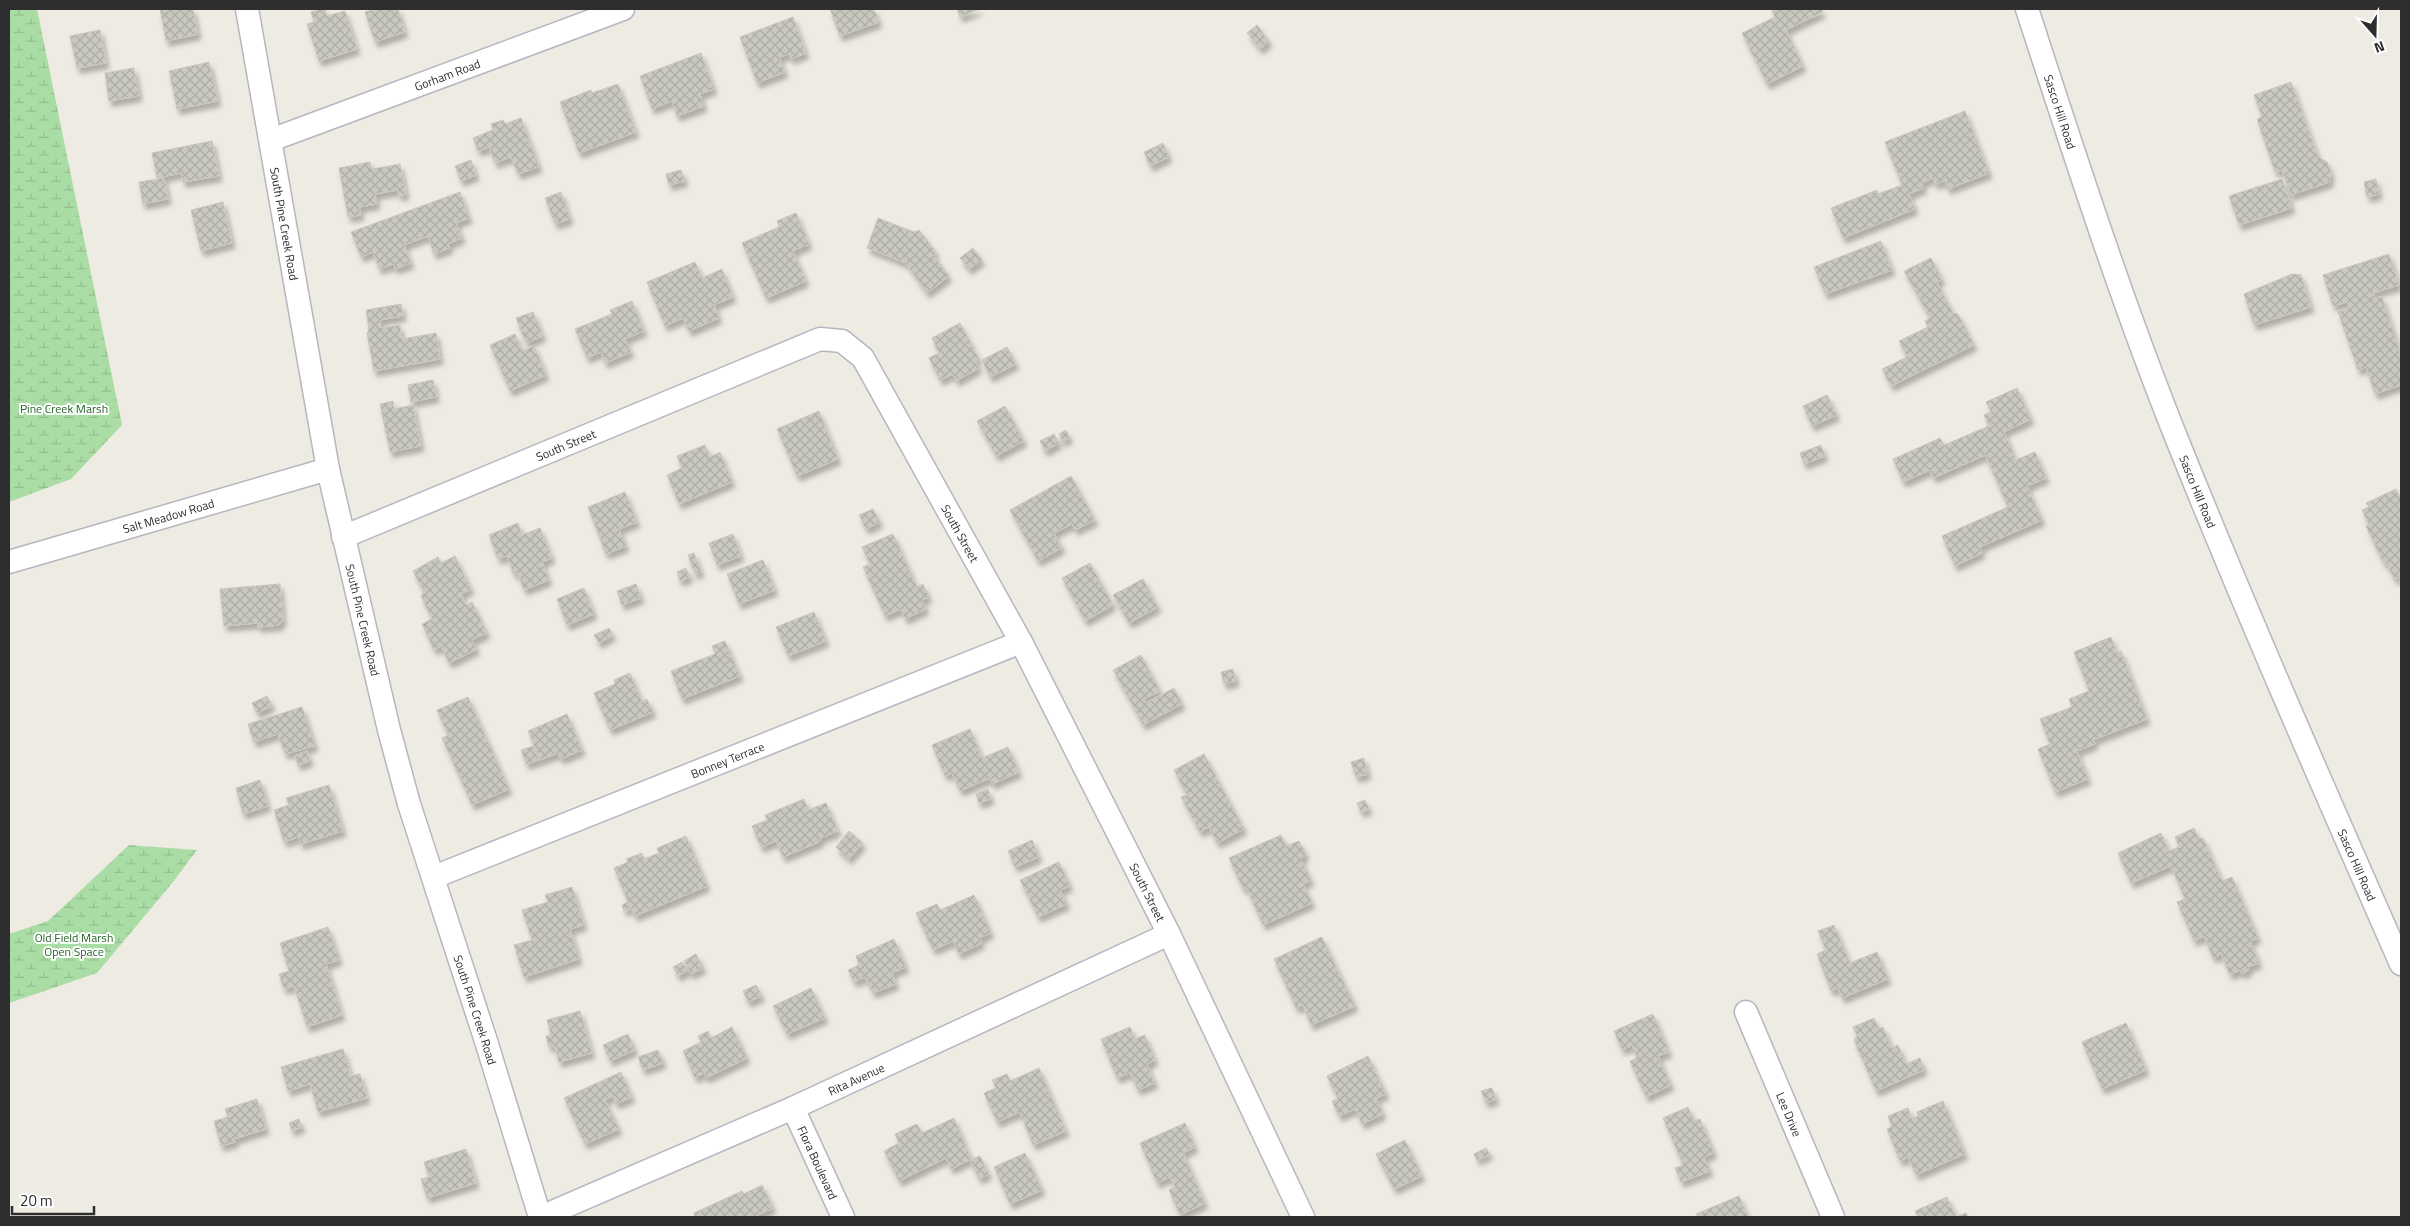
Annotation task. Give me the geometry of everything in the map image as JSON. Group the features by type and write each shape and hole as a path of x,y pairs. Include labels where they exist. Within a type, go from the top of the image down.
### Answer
{"street":[{"name":"South Pine Creek Road","path":"247,9 328,469 389,730 409,804 434,877 540,1217"},
{"name":"Gorham Road","path":"271,140 622,9"},
{"name":"Sasco Hill Road","path":"2027,9 2098,226 2175,435 2281,691 2401,964"},
{"name":"South Street","path":"343,537 820,339 842,341 863,358 1020,642 1169,934 1303,1217"},
{"name":"Salt Meadow Road","path":"9,562 328,469"},
{"name":"Bonney Terrace","path":"434,877 1020,642"},
{"name":"Rita Avenue","path":"540,1217 793,1108 1169,934"},
{"name":"Lee Drive","path":"1746,1012 1833,1217"},
{"name":"Flora Boulevard","path":"793,1108 843,1217"}],"green space":[{"name":"Pine Creek Marsh","path":"9,9 37,9 122,425 71,479 9,502"},
{"name":"Old Field Marsh Open Space","path":"129,845 197,850 173,882 97,973 9,1003 9,934 48,921"}],"building":[{"path":"160,9 193,9 198,34 166,41"},
{"path":"325,9 327,16 345,11 357,49 319,61 307,24 314,22 311,12"},
{"path":"376,9 398,9 405,32 375,42 365,12"},
{"path":"830,9 874,9 879,22 840,36"},
{"path":"957,9 980,9 960,17"},
{"path":"1771,9 1821,9 1823,12 1786,30 1803,66 1767,84 1742,33 1775,17"},
{"path":"793,17 806,53 791,59 789,54 779,57 785,72 757,83 740,37"},
{"path":"1257,25 1269,41 1260,49 1247,33"},
{"path":"100,30 106,63 77,68 70,36"},
{"path":"701,53 714,89 700,94 704,106 677,116 672,101 652,109 640,76"},
{"path":"209,62 218,101 177,109 169,71"},
{"path":"134,68 139,96 109,101 105,73"},
{"path":"2291,82 2318,157 2327,162 2331,172 2330,182 2291,195 2282,170 2275,172 2257,119 2262,117 2254,95"},
{"path":"618,84 636,132 579,153 560,102 591,90 592,93"},
{"path":"1965,111 1989,173 1948,189 1945,181 1935,184 1933,178 1921,183 1924,188 1909,194 1915,209 1843,238 1831,208 1877,190 1878,194 1902,185 1885,142"},
{"path":"521,118 539,167 518,174 511,157 495,163 489,147 478,151 473,138 493,130 491,124 503,120 505,124"},
{"path":"212,141 219,176 183,182 181,173 157,178 152,153"},
{"path":"1163,143 1169,157 1150,166 1144,152"},
{"path":"471,160 476,175 461,181 455,166"},
{"path":"370,162 372,169 400,164 406,194 399,196 398,190 375,194 377,204 359,207 361,215 348,217 339,168"},
{"path":"681,170 685,181 669,185 666,174"},
{"path":"164,178 168,199 143,204 139,182"},
{"path":"2282,179 2292,208 2239,225 2229,196"},
{"path":"2376,179 2379,194 2367,197 2364,182"},
{"path":"460,192 469,218 456,223 462,238 448,244 450,248 434,254 428,236 404,245 411,263 395,269 394,264 379,269 373,252 361,257 351,232"},
{"path":"561,192 570,219 555,224 545,198"},
{"path":"223,202 232,243 201,251 191,210"},
{"path":"796,213 809,244 793,251 806,281 766,298 742,243 779,227 777,221"},
{"path":"878,218 914,232 919,230 936,252 934,256 949,276 927,293 906,263 867,248"},
{"path":"1881,241 1892,270 1825,294 1814,267"},
{"path":"973,248 982,260 969,269 960,258"},
{"path":"2389,254 2399,285 2373,293 2375,298 2382,297 2400,352 2401,385 2375,394 2366,367 2358,370 2338,312 2349,308 2347,302 2333,306 2323,275"},
{"path":"1931,258 1942,279 1937,282 1953,313 1958,314 1974,345 1891,386 1882,369 1907,357 1899,341 1928,327 1925,321 1930,318 1904,271"},
{"path":"695,262 702,278 722,269 733,297 714,305 719,318 689,331 683,318 665,326 647,282"},
{"path":"2292,274 2301,275 2311,307 2254,325 2244,294"},
{"path":"632,301 644,331 625,339 631,352 605,363 601,352 587,358 575,329 612,314 610,310"},
{"path":"401,304 403,316 380,320 381,328 400,325 402,339 436,333 440,359 374,371 367,333 369,330 366,310"},
{"path":"533,312 543,336 526,343 516,318"},
{"path":"960,323 978,357 976,362 979,368 956,381 953,374 940,380 929,358 939,353 932,338"},
{"path":"515,334 522,351 534,346 546,375 510,391 490,345"},
{"path":"1007,347 1016,364 990,377 982,360"},
{"path":"433,380 436,397 411,402 408,385"},
{"path":"2017,388 2031,419 2004,432 2016,460 2035,452 2046,478 2027,486 2042,520 1980,547 1982,553 1955,566 1942,536 2008,507 1985,455 1933,478 1930,470 1903,482 1893,459 1940,438 1944,445 1989,426 1984,415 1991,412 1986,402"},
{"path":"1827,395 1837,415 1812,426 1803,406"},
{"path":"393,401 394,409 413,405 421,446 390,452 380,404"},
{"path":"1005,406 1024,441 996,456 977,421"},
{"path":"819,411 838,459 797,476 777,429"},
{"path":"1066,430 1070,438 1062,441 1059,434"},
{"path":"1054,434 1059,443 1045,451 1040,441"},
{"path":"705,445 710,457 720,452 732,482 679,504 667,475 682,468 677,456"},
{"path":"1821,445 1825,456 1804,464 1800,453"},
{"path":"1071,476 1095,520 1075,530 1072,524 1054,533 1062,548 1038,561 1010,510"},
{"path":"2396,489 2401,500 2401,584 2398,577 2394,579 2387,564 2383,562 2366,526 2369,525 2362,510 2369,507 2366,503"},
{"path":"625,492 637,522 619,529 626,546 606,554 588,507"},
{"path":"873,509 880,522 866,529 859,515"},
{"path":"518,523 522,535 540,528 552,558 542,562 549,580 524,590 518,574 513,573 507,556 498,559 489,535"},
{"path":"733,534 741,556 717,565 709,543"},
{"path":"893,534 917,587 923,584 929,597 922,600 926,609 905,619 901,609 885,616 863,567 870,564 862,547"},
{"path":"694,553 701,572 695,574 688,555"},
{"path":"455,556 471,589 461,594 466,605 472,602 487,633 472,640 477,649 449,663 441,646 434,650 422,624 432,619 421,596 424,592 413,571 438,557 441,563"},
{"path":"763,560 775,590 739,604 727,574"},
{"path":"1090,563 1113,605 1085,621 1062,578"},
{"path":"686,568 690,577 680,581 677,572"},
{"path":"1143,579 1158,607 1129,623 1113,595"},
{"path":"280,584 283,620 279,625 258,627 258,623 224,626 220,589"},
{"path":"636,584 641,598 622,605 617,591"},
{"path":"584,588 594,614 567,625 557,599"},
{"path":"814,612 826,641 788,656 776,627"},
{"path":"609,628 613,635 599,643 594,635"},
{"path":"2111,637 2117,653 2121,651 2147,719 2093,740 2095,744 2077,751 2088,779 2055,792 2038,749 2050,744 2040,719 2072,707 2069,699 2089,691 2074,652"},
{"path":"725,641 740,676 682,699 671,671 715,654 712,646"},
{"path":"1141,655 1160,691 1144,699 1146,703 1174,688 1182,704 1143,725 1113,670"},
{"path":"1233,669 1236,681 1224,684 1221,672"},
{"path":"630,673 642,702 647,699 653,712 610,730 594,693 615,684 614,680"},
{"path":"267,696 272,706 257,713 252,703"},
{"path":"468,697 509,789 472,805 442,738 448,735 437,710"},
{"path":"302,707 315,746 285,754 278,734 254,742 248,724"},
{"path":"567,714 582,750 561,759 558,753 540,760 528,731"},
{"path":"970,729 982,758 1008,747 1019,772 992,784 990,778 960,791 952,773 945,776 932,745"},
{"path":"533,746 539,760 526,764 521,750"},
{"path":"307,751 310,761 298,765 295,756"},
{"path":"1204,754 1244,829 1217,843 1209,827 1200,832 1181,797 1187,795 1174,770"},
{"path":"1364,758 1368,774 1356,777 1351,762"},
{"path":"260,780 268,806 243,814 236,788"},
{"path":"329,785 343,831 301,844 298,837 284,842 274,810 289,805 286,798"},
{"path":"988,789 991,799 979,803 976,794"},
{"path":"804,799 808,810 826,803 838,831 821,838 819,842 783,857 776,841 761,847 752,826 767,820 765,815"},
{"path":"1365,800 1369,809 1361,812 1357,803"},
{"path":"2194,828 2199,839 2203,838 2222,881 2232,877 2258,938 2250,941 2259,963 2248,967 2249,970 2242,974 2240,970 2230,975 2221,954 2213,958 2204,936 2194,941 2177,902 2185,899 2171,866 2131,883 2118,853 2161,833 2169,851 2179,847 2175,837"},
{"path":"849,831 863,843 849,859 836,847"},
{"path":"1281,835 1286,846 1299,841 1306,854 1301,860 1311,880 1303,884 1312,903 1263,925 1246,887 1243,889 1229,858"},
{"path":"686,836 707,886 635,916 631,908 624,911 622,905 628,902 614,868 628,862 626,859 642,853 644,859 659,853 657,848"},
{"path":"1032,840 1039,857 1015,867 1008,851"},
{"path":"1059,862 1070,886 1060,890 1067,904 1038,917 1020,880"},
{"path":"572,887 584,925 570,929 579,959 524,977 514,945 532,940 522,910 548,902 545,895"},
{"path":"974,895 991,933 979,938 982,943 959,954 953,941 933,950 916,913 937,904 940,910"},
{"path":"1834,925 1850,963 1877,952 1888,979 1842,998 1838,988 1831,991 1817,954 1826,950 1818,931"},
{"path":"328,927 339,960 326,964 342,1015 307,1027 294,986 284,989 279,974 289,971 280,943"},
{"path":"1322,937 1355,1006 1311,1025 1303,1005 1296,1008 1274,959"},
{"path":"894,939 906,967 892,973 896,984 873,993 865,977 854,982 848,970 859,965 856,956"},
{"path":"696,954 703,968 691,974 684,961"},
{"path":"682,962 688,970 678,976 673,967"},
{"path":"756,985 762,996 748,1002 743,991"},
{"path":"811,988 825,1018 787,1034 773,1006"},
{"path":"580,1011 592,1053 559,1062 554,1045 549,1047 546,1036 551,1035 547,1020"},
{"path":"1653,1014 1669,1052 1658,1056 1671,1085 1646,1097 1630,1061 1637,1058 1632,1045 1622,1050 1614,1031"},
{"path":"1874,1018 1879,1029 1883,1027 1892,1048 1898,1045 1906,1064 1920,1058 1924,1070 1876,1091 1854,1040 1857,1036 1853,1027"},
{"path":"2126,1023 2146,1070 2102,1089 2082,1042"},
{"path":"732,1027 747,1058 706,1078 704,1073 695,1078 683,1051 701,1042 698,1036 708,1031 711,1038"},
{"path":"1130,1027 1135,1039 1145,1035 1155,1060 1147,1064 1155,1083 1138,1090 1130,1073 1117,1078 1101,1039"},
{"path":"628,1034 635,1050 610,1061 603,1045"},
{"path":"343,1049 351,1076 360,1074 367,1098 318,1112 310,1084 288,1091 281,1067"},
{"path":"658,1050 663,1063 643,1070 638,1057"},
{"path":"1368,1056 1386,1094 1376,1098 1383,1114 1362,1124 1355,1109 1339,1116 1332,1101 1338,1099 1327,1076"},
{"path":"1039,1068 1066,1131 1033,1145 1020,1112 997,1122 984,1093 996,1088 992,1080 1007,1074 1010,1081"},
{"path":"621,1072 632,1097 616,1104 613,1096 605,1100 619,1129 585,1144 564,1098"},
{"path":"1492,1088 1496,1099 1486,1103 1481,1091"},
{"path":"257,1099 266,1129 234,1139 235,1142 221,1146 214,1121 228,1117 225,1109"},
{"path":"1943,1101 1965,1154 1916,1175 1908,1157 1900,1161 1887,1129 1892,1127 1888,1116 1908,1108 1912,1119 1918,1116 1917,1112"},
{"path":"1688,1107 1694,1121 1700,1119 1714,1153 1704,1157 1710,1171 1681,1182 1675,1168 1683,1165 1663,1118"},
{"path":"954,1118 971,1159 951,1169 946,1158 899,1181 884,1151 899,1143 895,1134 917,1124 922,1133"},
{"path":"299,1119 302,1127 292,1131 289,1123"},
{"path":"1185,1123 1195,1147 1183,1153 1205,1203 1180,1215 1169,1190 1175,1187 1170,1177 1157,1183 1140,1143"},
{"path":"1405,1140 1422,1176 1394,1189 1376,1154"},
{"path":"1486,1148 1490,1154 1477,1160 1474,1154"},
{"path":"466,1149 476,1183 427,1198 421,1179 429,1177 424,1162"},
{"path":"1025,1153 1042,1190 1010,1204 994,1167"},
{"path":"980,1156 989,1174 979,1179 970,1160"},
{"path":"762,1185 773,1208 753,1217 695,1217 694,1213 742,1191 744,1194"},
{"path":"1739,1196 1748,1217 1698,1217 1696,1214"},
{"path":"1947,1197 1956,1217 1918,1217 1915,1211"},
{"path":"1966,1213 1968,1217 1956,1217"}]}
